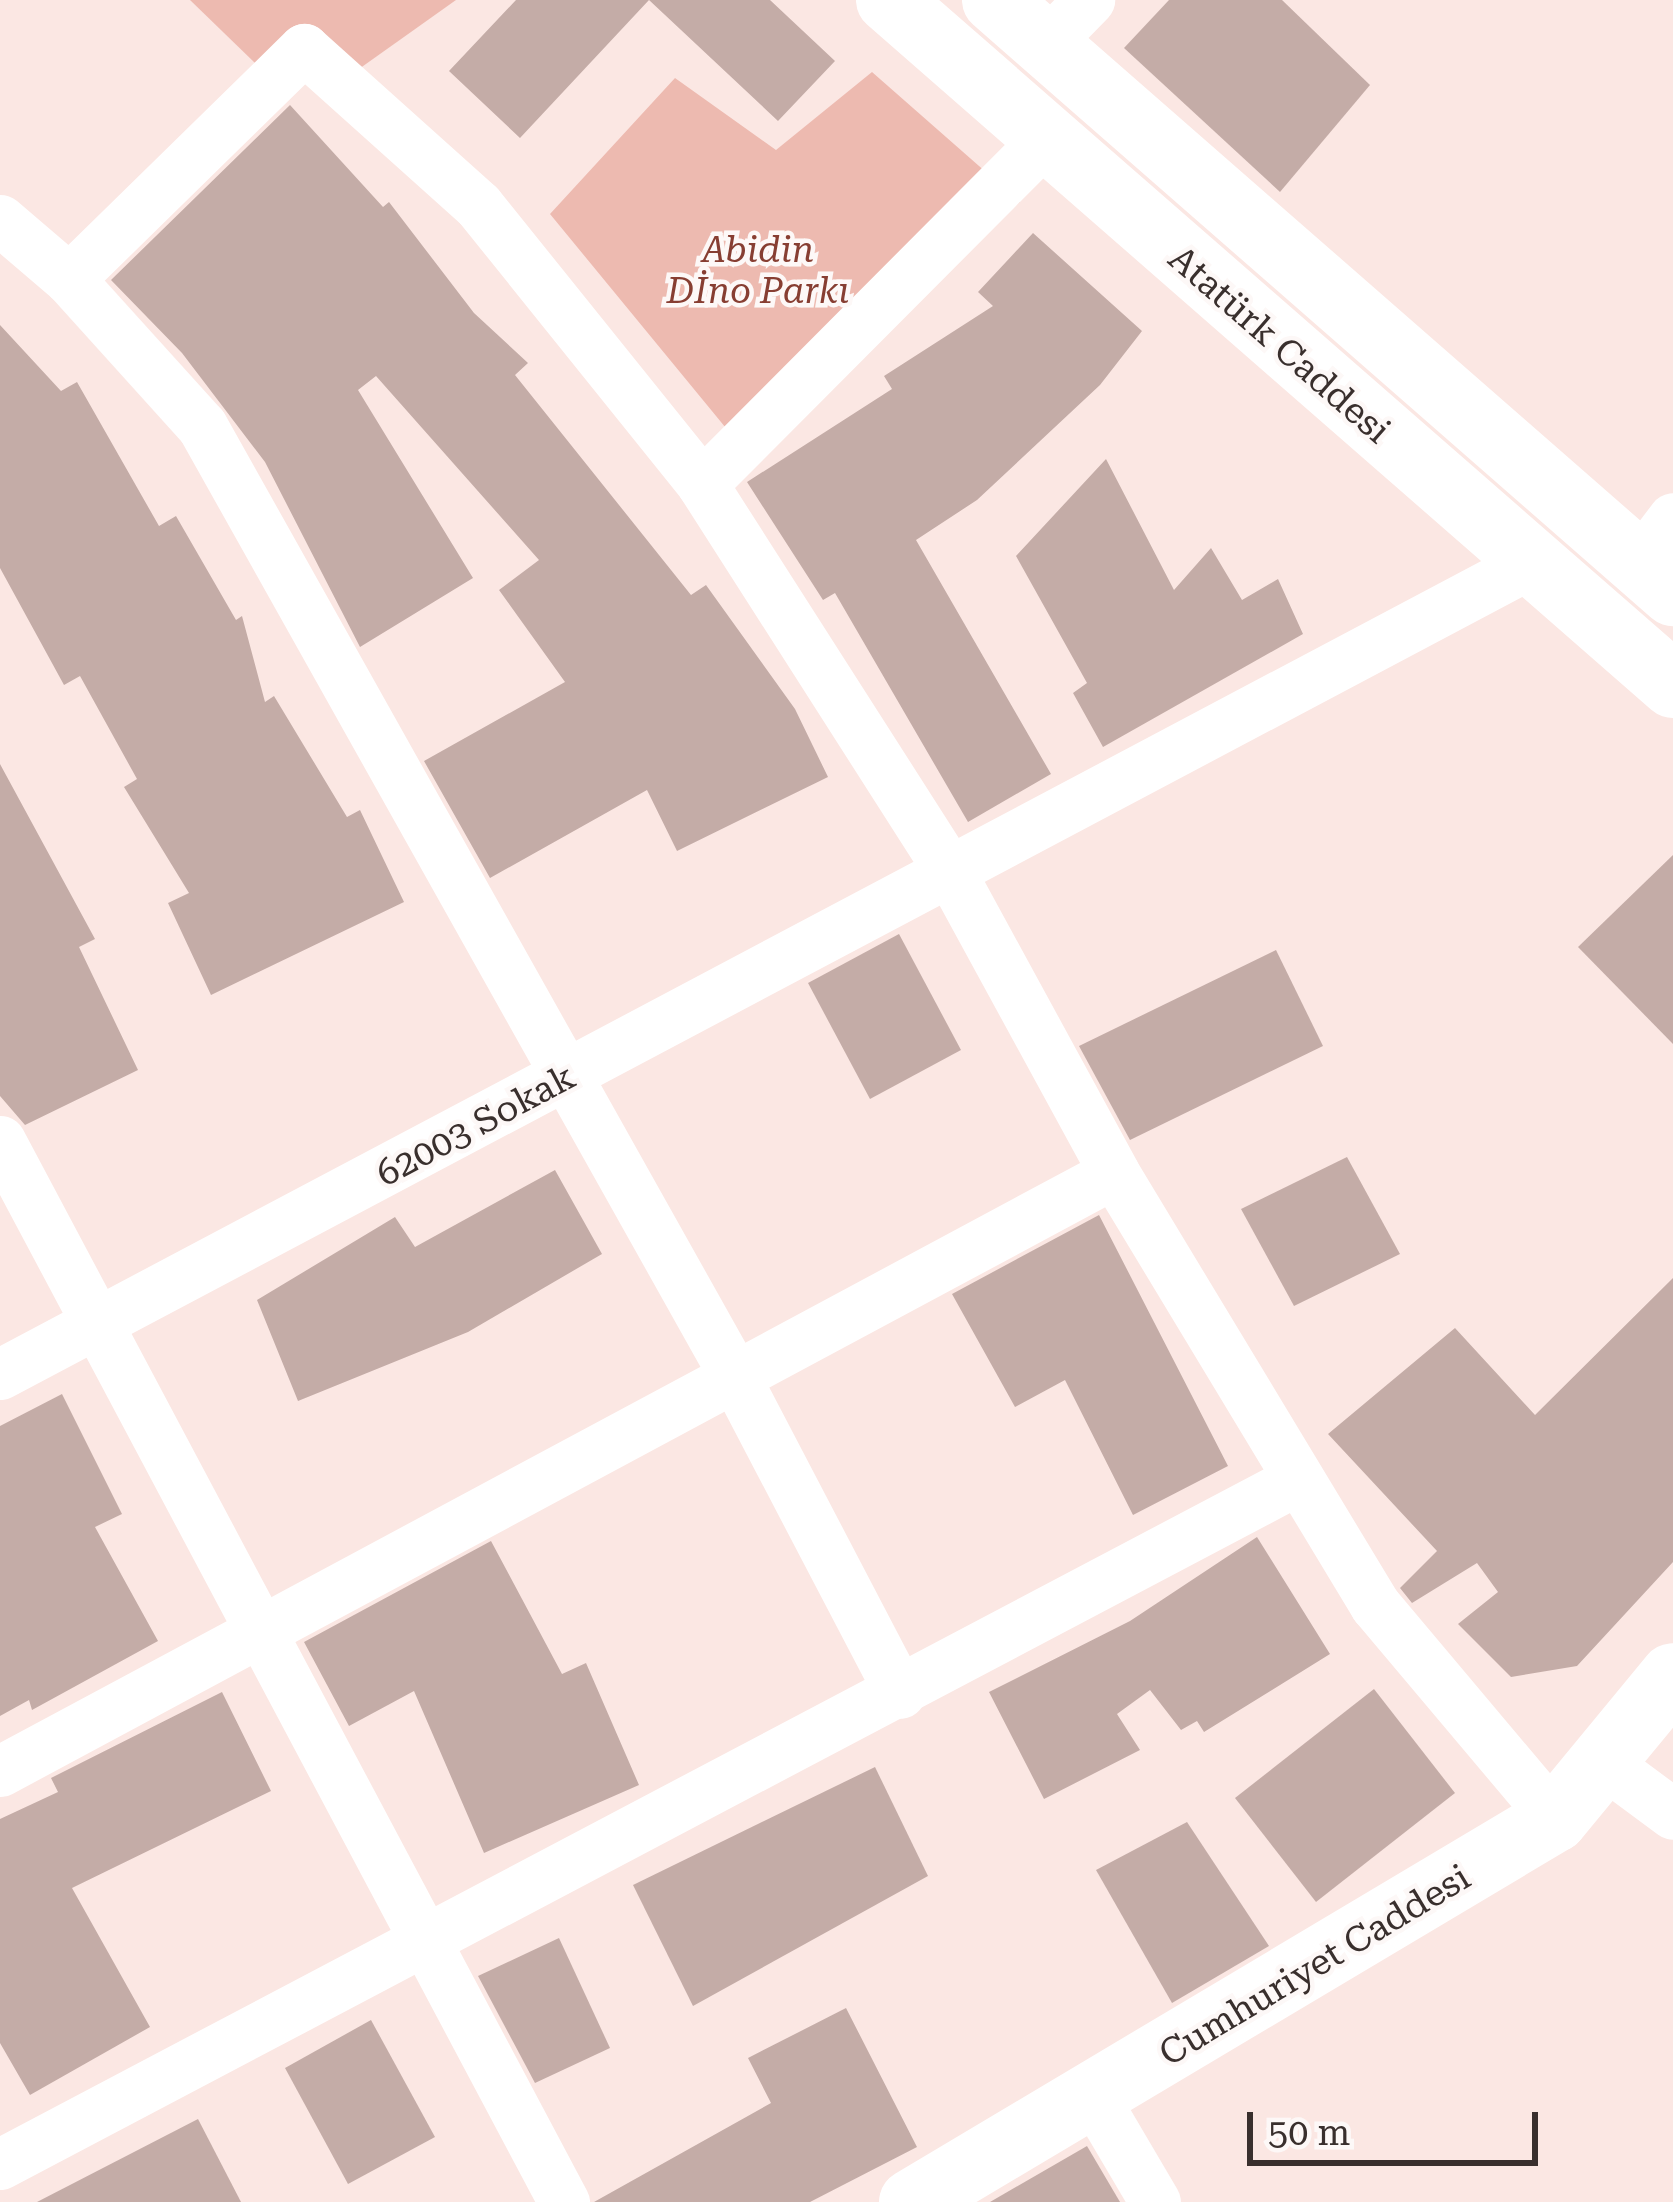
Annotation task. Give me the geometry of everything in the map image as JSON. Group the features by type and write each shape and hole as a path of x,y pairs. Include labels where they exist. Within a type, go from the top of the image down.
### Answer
{"main road":[{"name":"Atatürk Caddesi","path":"889,0 1377,433 1536,560 1673,685"},
{"name":"Atatürk Caddesi","path":"995,0 1067,22 1662,558"},
{"name":"Cumhuriyet Caddesi","path":"912,2202 1095,2100 1555,1819 1673,1676"}],"street":[{"path":"68,279 304,49 478,205 702,484 947,868 1114,1173 1375,1605 1555,1819"},
{"path":"702,484 1046,139"},
{"path":"0,220 68,279 202,426 736,1379 900,1693"},
{"name":"62003 Sokak","path":"0,1374 569,1077 947,868 1536,560"},
{"path":"0,1141 422,1944 564,2202"},
{"path":"0,1771 262,1635 1114,1173"},
{"path":"0,2164 1297,1480"},
{"path":"1603,1762 1673,1814"},
{"path":"1095,2100 1155,2202"}],"green space":[{"path":"190,0 456,0 335,86 256,64"},
{"name":"Abidin Dİno Parkı","path":"872,72 1020,202 744,450 550,214 675,78 776,150"}],"building":[{"path":"516,0 649,0 520,138 449,71"},
{"path":"649,0 770,0 835,61 778,121"},
{"path":"1169,0 1282,0 1370,85 1280,192 1124,48"},
{"path":"290,105 383,207 389,202 474,313 528,363 515,375 691,595 706,585 795,709 828,777 677,851 647,790 490,878 424,761 565,682 499,590 539,560 376,376 358,390 473,578 360,647 265,462 182,353 111,280"},
{"path":"1033,233 1142,331 1100,385 977,500 916,540 1051,774 968,822 835,593 823,600 747,482 892,389 884,376 993,306 978,292"},
{"path":"0,325 61,391 77,382 159,526 176,516 236,620 242,616 265,702 274,696 347,817 360,810 404,902 211,995 168,903 189,893 124,787 137,779 80,676 64,685 0,568"},
{"path":"1106,459 1174,590 1211,548 1242,600 1278,579 1303,634 1103,747 1073,693 1087,683 1016,556"},
{"path":"0,764 95,939 79,947 138,1070 25,1125 0,1096"},
{"path":"1673,855 1673,1044 1578,947"},
{"path":"899,934 961,1050 870,1099 808,983"},
{"path":"1276,950 1323,1046 1130,1140 1079,1046"},
{"path":"1347,1157 1400,1254 1294,1306 1241,1209"},
{"path":"555,1170 602,1254 468,1332 298,1401 257,1300 395,1217 415,1247"},
{"path":"1099,1215 1228,1466 1133,1515 1065,1380 1015,1407 952,1294"},
{"path":"1673,1278 1673,1562 1577,1666 1511,1677 1458,1624 1498,1592 1477,1563 1412,1603 1400,1588 1437,1551 1328,1434 1455,1328 1535,1415"},
{"path":"62,1394 122,1514 95,1527 158,1641 32,1710 29,1700 0,1716 0,1426"},
{"path":"1257,1537 1330,1654 1204,1732 1197,1721 1181,1730 1150,1690 1117,1714 1140,1750 1044,1799 989,1692 1130,1621"},
{"path":"491,1541 562,1674 586,1663 639,1785 484,1853 414,1691 349,1726 304,1642"},
{"path":"1374,1689 1455,1793 1316,1902 1235,1798"},
{"path":"222,1692 271,1791 72,1888 150,2027 30,2095 0,2043 0,1819 58,1792 51,1778"},
{"path":"875,1767 928,1876 693,2006 633,1885"},
{"path":"1187,1822 1269,1946 1172,2003 1096,1870"},
{"path":"559,1938 610,2048 535,2083 478,1976"},
{"path":"846,2008 917,2147 810,2202 594,2202 771,2103 748,2058"},
{"path":"371,2020 435,2137 348,2184 285,2068"},
{"path":"198,2119 241,2202 37,2202"},
{"path":"1087,2146 1120,2202 990,2202"}]}
